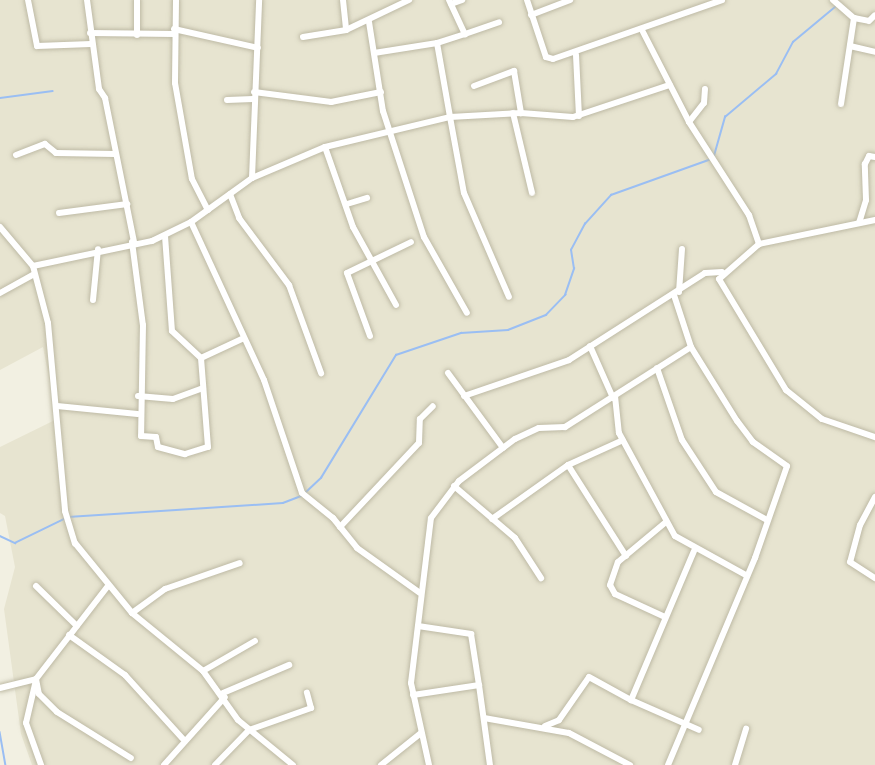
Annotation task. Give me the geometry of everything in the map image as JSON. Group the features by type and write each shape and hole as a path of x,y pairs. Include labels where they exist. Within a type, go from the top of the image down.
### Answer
{"street":[{"path":"27,0 37,46 91,44"},
{"path":"87,0 91,44 127,204 133,242 143,325 138,396 141,436 156,437 158,447 200,453 208,447 201,358 172,331 165,236"},
{"path":"136,35 137,0"},
{"path":"176,0 175,83 192,179 208,210"},
{"path":"252,178 259,0"},
{"path":"343,0 346,30"},
{"path":"303,37 346,30 369,22 409,0"},
{"path":"462,0 450,2 465,34"},
{"path":"527,0 549,59 576,55 643,32 722,0"},
{"path":"531,15 570,0"},
{"path":"833,0 857,19 869,21 875,15"},
{"path":"841,104 850,46 857,19"},
{"path":"369,22 388,129 424,237 467,313"},
{"path":"375,53 437,43 499,22"},
{"path":"90,33 136,35 175,31 258,48"},
{"path":"643,32 689,122 748,215 759,244"},
{"path":"437,43 464,193 509,297"},
{"path":"850,46 875,51"},
{"path":"576,55 579,116"},
{"path":"474,86 514,71 521,113"},
{"path":"33,266 98,249 165,236 191,222 252,178 325,147 388,129 450,117 521,113 579,116 670,85"},
{"path":"689,122 704,103 705,89"},
{"path":"227,100 254,96 331,102 381,92"},
{"path":"513,114 532,193"},
{"path":"16,155 43,144 56,153 115,154"},
{"path":"325,147 346,204 371,260 396,305"},
{"path":"859,223 866,200 865,164 869,156 875,157"},
{"path":"230,194 239,218 289,285 321,373"},
{"path":"346,204 367,198"},
{"path":"59,213 127,204"},
{"path":"464,396 542,370 590,346 710,271 722,272 759,244 875,220"},
{"path":"191,222 242,339 264,380 299,488 340,527 357,548 420,593"},
{"path":"0,227 33,266 33,275 48,323 69,530 107,587 132,613 203,671 224,695 249,730 293,765"},
{"path":"370,336 345,278 371,260 411,242"},
{"path":"93,300 98,249"},
{"path":"668,765 746,575 787,465 745,432 690,347 676,294 682,249"},
{"path":"722,272 720,283 786,390 822,419 875,437"},
{"path":"0,293 33,275"},
{"path":"201,358 242,339"},
{"path":"590,346 614,397 613,409 623,440 666,522 694,551 746,575"},
{"path":"429,765 413,695 420,593 428,572 428,528 454,486 503,448 534,429 565,427 690,347"},
{"path":"657,368 682,440 716,492 767,520"},
{"path":"448,373 503,448"},
{"path":"138,396 173,399 202,388"},
{"path":"605,403 613,409"},
{"path":"57,406 138,414"},
{"path":"340,527 419,443 420,419 433,406"},
{"path":"492,519 568,465 623,440"},
{"path":"568,465 626,556"},
{"path":"454,486 515,538 541,578"},
{"path":"875,497 860,525 850,562 875,578"},
{"path":"665,617 611,590 614,568 666,522"},
{"path":"631,700 694,551"},
{"path":"132,613 165,589 240,563"},
{"path":"36,586 77,626"},
{"path":"41,765 26,723 36,679 107,587"},
{"path":"418,626 471,634 490,765"},
{"path":"69,635 125,675 183,739"},
{"path":"203,671 255,642"},
{"path":"164,765 183,739 224,695 289,665"},
{"path":"544,726 559,720 589,677 631,700 699,730"},
{"path":"0,688 36,679"},
{"path":"36,679 39,694 57,712 131,758"},
{"path":"413,695 479,685"},
{"path":"215,765 249,730 311,708 307,693"},
{"path":"484,718 544,726 629,764"},
{"path":"735,765 746,729"},
{"path":"381,765 420,733"}],"shaded area":[{"path":"0,0 875,0 875,765 32,765 21,734 4,609 15,567 5,516 0,513 0,447 57,419 43,347 0,370"}],"waterway":[{"path":"714,156 725,117 776,74 793,42 835,7"},
{"path":"0,98 53,91"},
{"path":"305,493 321,478 396,355 461,333 508,330 546,315 565,295 574,269 571,250 585,224 611,195 709,160"},
{"path":"68,517 283,503 301,496"},
{"path":"0,536 15,543 64,519"},
{"path":"0,732 6,765"}]}
